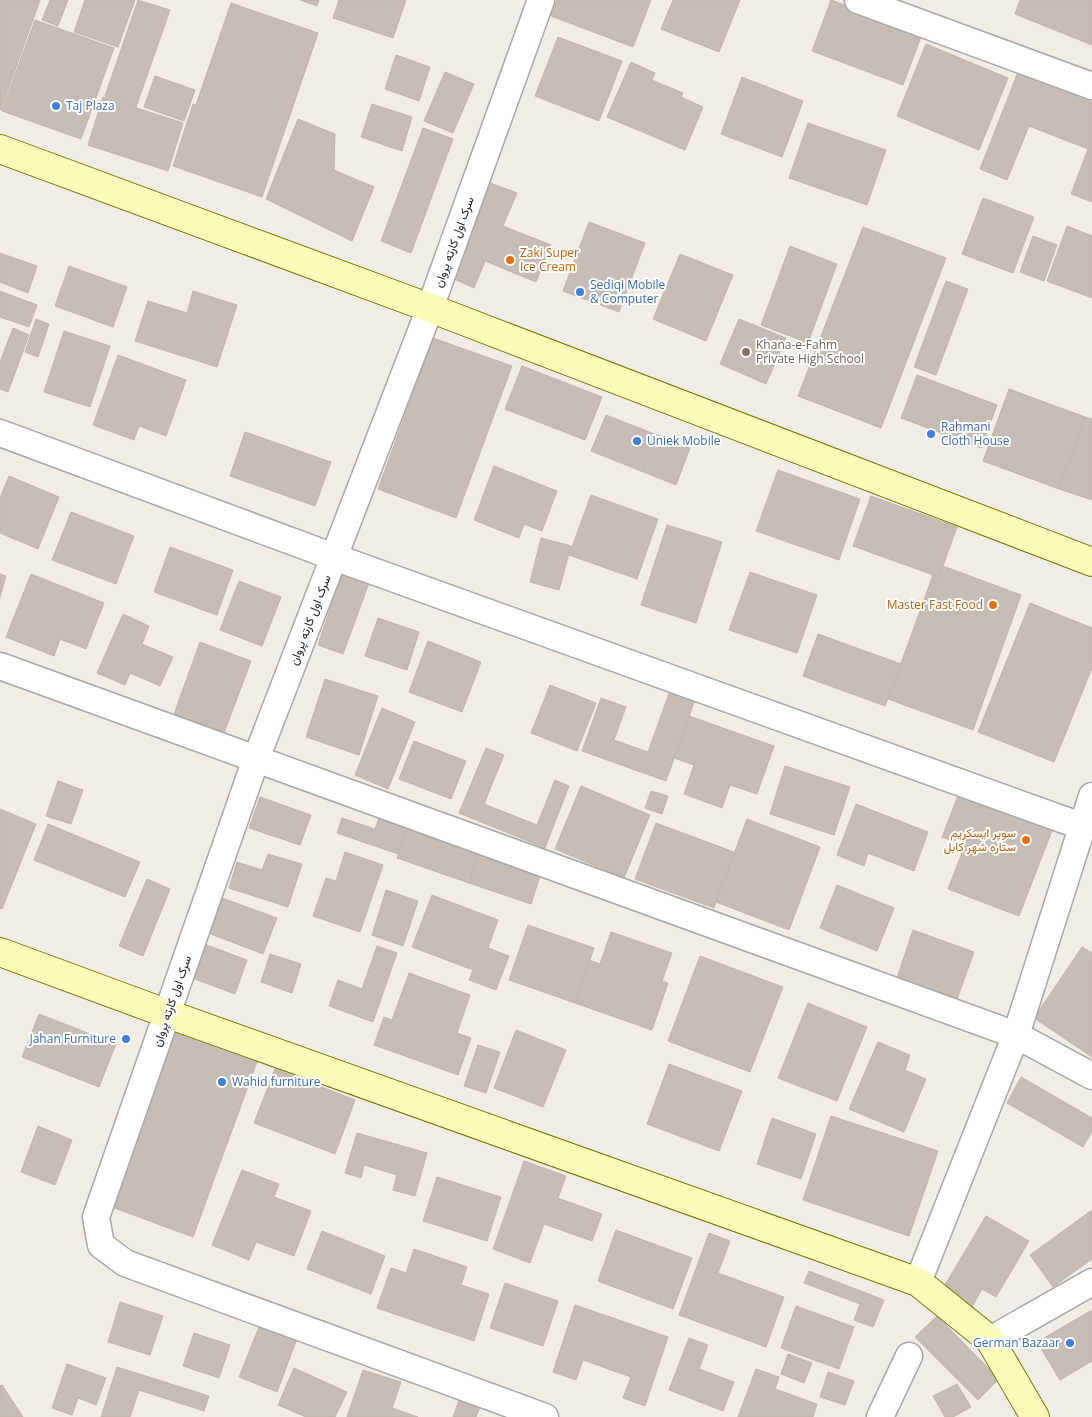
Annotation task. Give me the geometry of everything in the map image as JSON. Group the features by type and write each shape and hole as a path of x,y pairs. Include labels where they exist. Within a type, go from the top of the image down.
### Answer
{"main road":[{"path":"0,149 430,308 1092,562"},
{"path":"0,952 168,1014 918,1282 990,1340 1035,1417"}],"street":[{"name":"سرک اول کارته پروان","path":"541,0 430,308 256,759 96,1217 101,1245 125,1263 545,1417"},
{"path":"858,0 1092,86"},
{"path":"0,433 334,558 1081,826"},
{"path":"0,666 1016,1035 1092,1076"},
{"path":"918,1282 1016,1035 1092,796"},
{"path":"990,1340 1092,1282"},
{"path":"880,1417 909,1356"}],"building":[{"path":"0,0 40,0 1,110 0,109"},
{"path":"50,0 68,0 58,26 42,20"},
{"path":"85,0 135,0 118,47 74,32"},
{"path":"138,0 170,10 136,107 105,96"},
{"path":"300,0 319,0 317,6"},
{"path":"339,0 406,0 393,38 333,18"},
{"path":"557,0 651,0 633,47 551,16"},
{"path":"673,0 740,0 719,52 661,29"},
{"path":"831,0 922,34 903,85 812,51"},
{"path":"1020,0 1092,0 1092,45 1015,14"},
{"path":"231,3 318,33 262,197 173,166 193,104 196,105"},
{"path":"35,20 114,48 81,139 2,111"},
{"path":"558,37 622,61 599,121 535,96"},
{"path":"926,44 1008,78 979,150 897,116"},
{"path":"396,55 430,67 419,101 385,89"},
{"path":"631,62 655,73 652,80 683,93 681,97 703,107 685,150 607,117"},
{"path":"445,72 474,84 453,133 424,121"},
{"path":"1018,72 1092,102 1092,202 1071,194 1088,149 1029,126 1007,180 980,169"},
{"path":"155,76 195,90 184,121 144,107"},
{"path":"742,77 803,101 782,157 721,134"},
{"path":"103,97 183,123 168,171 88,145"},
{"path":"372,104 412,117 402,151 361,137"},
{"path":"298,119 335,134 334,170 374,187 352,241 266,199"},
{"path":"808,123 886,150 867,205 789,178"},
{"path":"423,128 453,139 411,253 381,241"},
{"path":"490,183 517,193 503,226 551,245 536,282 485,261 474,288 452,278"},
{"path":"983,198 1034,217 1013,273 962,254"},
{"path":"589,222 645,243 619,312 563,291"},
{"path":"1067,226 1092,236 1092,298 1047,281"},
{"path":"863,227 946,258 881,428 798,396"},
{"path":"1033,236 1057,245 1044,281 1020,272"},
{"path":"790,246 837,264 808,343 761,325"},
{"path":"0,253 37,266 28,293 0,282"},
{"path":"680,254 733,275 706,341 653,319"},
{"path":"69,266 127,287 113,327 55,306"},
{"path":"946,281 968,289 936,375 914,367"},
{"path":"0,291 37,305 29,327 0,317"},
{"path":"193,291 237,305 217,367 135,341 148,301 187,313"},
{"path":"36,319 49,324 38,357 25,352"},
{"path":"739,319 786,338 766,384 720,364"},
{"path":"13,328 29,335 8,392 0,389 0,362"},
{"path":"64,331 110,346 90,407 44,392"},
{"path":"433,338 512,366 456,518 378,489"},
{"path":"118,355 186,380 166,436 139,426 134,440 93,425"},
{"path":"522,366 602,397 585,440 505,409"},
{"path":"917,375 997,405 981,448 901,418"},
{"path":"1009,389 1085,417 1059,489 983,461"},
{"path":"606,415 690,448 676,485 591,451"},
{"path":"1085,417 1092,419 1092,500 1059,489"},
{"path":"245,432 331,462 315,506 230,476"},
{"path":"494,466 557,491 542,531 524,524 519,538 474,520"},
{"path":"778,470 860,499 839,560 756,531"},
{"path":"9,476 59,497 38,549 0,533 0,498"},
{"path":"591,495 658,519 637,579 569,555"},
{"path":"871,496 957,527 939,577 853,546"},
{"path":"71,512 134,536 116,584 52,560"},
{"path":"667,525 722,542 696,623 641,605"},
{"path":"541,538 571,546 559,590 530,582"},
{"path":"170,547 233,570 217,615 154,592"},
{"path":"943,566 1021,595 973,730 888,699 933,575 939,577"},
{"path":"750,572 817,595 797,653 729,630"},
{"path":"0,574 6,576 0,597"},
{"path":"31,574 104,603 86,649 60,639 54,656 6,637"},
{"path":"342,574 369,583 343,654 318,645"},
{"path":"239,581 281,597 262,646 220,630"},
{"path":"1030,603 1092,628 1092,668 1054,762 978,732"},
{"path":"123,614 149,626 142,644 173,657 160,686 130,673 125,685 97,673"},
{"path":"378,618 419,632 407,670 365,656"},
{"path":"818,634 901,664 885,706 803,676"},
{"path":"428,641 481,662 462,712 409,692"},
{"path":"200,642 251,661 224,733 174,714"},
{"path":"325,679 378,696 359,755 306,737"},
{"path":"550,685 596,703 577,751 531,733"},
{"path":"671,688 696,697 666,781 582,751 601,698 626,707 614,740 648,752"},
{"path":"382,708 415,722 388,789 355,775"},
{"path":"689,716 774,746 757,794 730,785 722,808 684,794 694,765 674,758"},
{"path":"414,741 466,761 451,799 399,779"},
{"path":"486,748 504,755 484,804 537,825 555,780 569,786 545,848 459,813"},
{"path":"785,766 850,787 834,835 770,814"},
{"path":"58,781 83,790 71,824 46,816"},
{"path":"581,786 650,815 624,878 555,849"},
{"path":"651,791 668,796 662,814 645,808"},
{"path":"959,793 1053,828 1019,916 948,889 965,845 942,837"},
{"path":"260,797 311,815 300,845 249,828"},
{"path":"856,804 928,832 914,871 868,853 864,866 837,855"},
{"path":"0,809 36,824 2,909 0,908"},
{"path":"380,816 408,826 398,854 337,833 342,818 375,829"},
{"path":"747,819 820,847 789,930 716,902"},
{"path":"656,823 734,852 714,908 635,879"},
{"path":"48,824 140,862 125,897 34,860"},
{"path":"408,826 480,851 469,883 397,858"},
{"path":"480,851 542,870 531,904 469,883"},
{"path":"345,852 383,865 360,932 313,916 326,878 336,881"},
{"path":"268,854 302,864 288,907 229,888 237,862 262,870"},
{"path":"147,879 170,889 143,956 119,946"},
{"path":"837,885 894,908 877,951 820,928"},
{"path":"386,890 418,901 403,946 372,935"},
{"path":"432,895 498,920 488,948 509,956 496,990 469,980 473,970 412,947"},
{"path":"222,898 277,918 263,954 208,933"},
{"path":"528,925 594,948 575,1003 509,980"},
{"path":"913,930 974,952 957,999 897,978"},
{"path":"611,932 672,953 662,981 668,983 652,1030 575,1003 589,960 600,964"},
{"path":"204,944 247,960 235,994 192,978"},
{"path":"377,946 397,953 373,1022 329,1006 338,980 362,989"},
{"path":"1082,947 1092,953 1092,1057 1034,1018"},
{"path":"270,954 301,964 292,993 261,982"},
{"path":"700,956 783,987 750,1072 668,1041"},
{"path":"409,973 470,995 457,1033 471,1038 458,1075 374,1045 384,1017 392,1020"},
{"path":"808,1003 867,1027 837,1101 778,1078"},
{"path":"39,1014 116,1044 99,1087 22,1057"},
{"path":"174,1028 258,1059 193,1237 109,1206"},
{"path":"516,1030 566,1050 543,1107 494,1088"},
{"path":"878,1042 910,1055 905,1070 926,1079 904,1132 849,1109"},
{"path":"478,1045 500,1052 486,1093 464,1086"},
{"path":"669,1064 742,1091 719,1151 647,1124"},
{"path":"275,1069 355,1100 335,1154 254,1123"},
{"path":"1021,1077 1092,1118 1092,1131 1083,1147 1007,1103"},
{"path":"831,1116 938,1151 909,1236 803,1200"},
{"path":"772,1118 816,1134 801,1179 757,1164"},
{"path":"38,1126 72,1140 55,1185 21,1172"},
{"path":"357,1133 427,1153 415,1196 393,1190 397,1175 364,1165 361,1178 345,1173"},
{"path":"524,1161 566,1176 558,1198 602,1214 592,1241 544,1224 530,1263 493,1249"},
{"path":"242,1170 279,1184 274,1197 311,1211 294,1256 256,1242 249,1260 212,1245"},
{"path":"437,1177 501,1197 487,1241 423,1221"},
{"path":"1092,1210 1092,1259 1053,1287 1030,1255"},
{"path":"986,1216 1029,1241 996,1297 982,1289 972,1307 942,1290"},
{"path":"616,1230 692,1258 673,1309 598,1281"},
{"path":"322,1231 385,1256 371,1294 307,1269"},
{"path":"709,1233 730,1241 718,1273 784,1297 766,1347 679,1315"},
{"path":"414,1249 467,1267 461,1285 489,1294 474,1341 377,1308 391,1268 406,1273"},
{"path":"809,1271 884,1300 873,1327 854,1320 860,1304 804,1283"},
{"path":"505,1283 558,1301 543,1346 490,1328"},
{"path":"120,1302 163,1316 150,1355 108,1342"},
{"path":"575,1305 668,1337 645,1406 623,1398 631,1377 583,1360 576,1380 553,1372"},
{"path":"796,1306 854,1327 839,1369 781,1348"},
{"path":"1092,1310 1092,1361 1060,1380 1037,1342"},
{"path":"937,1316 999,1379 978,1400 915,1337"},
{"path":"261,1322 298,1336 277,1392 239,1377"},
{"path":"194,1333 230,1345 219,1378 183,1366"},
{"path":"689,1338 708,1345 699,1369 734,1382 723,1411 669,1390"},
{"path":"788,1354 812,1363 804,1383 781,1374"},
{"path":"67,1364 106,1378 96,1405 78,1398 72,1415 52,1408"},
{"path":"117,1367 209,1396 204,1411 139,1390 130,1417 101,1417"},
{"path":"294,1368 347,1392 335,1417 306,1417 278,1405"},
{"path":"756,1369 779,1377 775,1389 817,1404 813,1417 738,1417"},
{"path":"363,1370 401,1382 392,1408 418,1417 347,1417"},
{"path":"828,1372 854,1381 845,1405 820,1397"},
{"path":"957,1384 971,1407 953,1417 945,1417 933,1396"},
{"path":"2,1385 23,1417 0,1417 0,1386"},
{"path":"459,1400 480,1407 476,1417 453,1417"}],"place":[{"name":"Taj Plaza","path":"56,106"},
{"name":"Zaki Super Ice Cream","path":"510,260"},
{"name":"Sediqi Mobile & Computer","path":"580,292"},
{"name":"Khana-e-Fahm Private High School","path":"746,352"},
{"name":"Rahmani Cloth House","path":"931,434"},
{"name":"Uniek Mobile","path":"637,441"},
{"name":"Master Fast Food","path":"993,605"},
{"name":"سوپر ایسکریم ستاره شهر کابل","path":"1026,840"},
{"name":"Jahan Furniture","path":"126,1039"},
{"name":"Wahid furniture","path":"222,1082"},
{"name":"German Bazaar","path":"1070,1343"}]}
